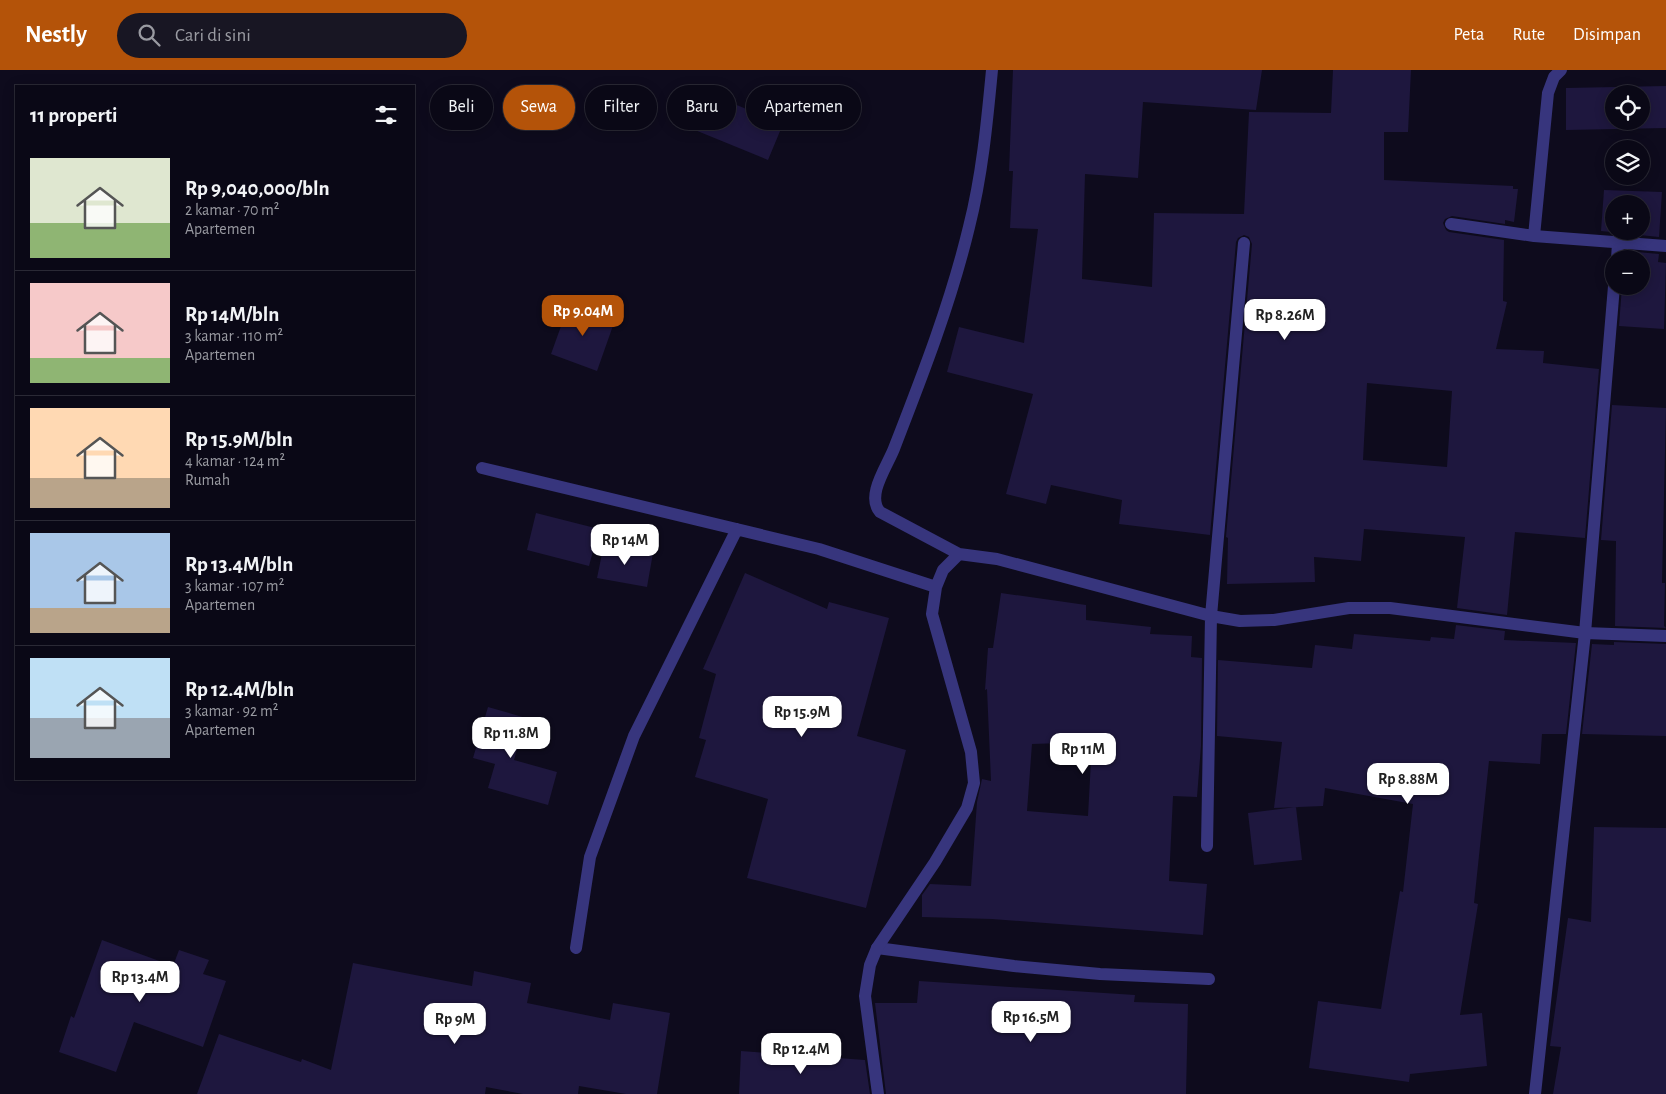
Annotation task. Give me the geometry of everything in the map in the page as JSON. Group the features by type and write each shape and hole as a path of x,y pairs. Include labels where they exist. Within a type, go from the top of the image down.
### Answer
{"street":[{"path":"992,70 984,147 970,227 942,322 893,453 881,476 875,499 875,505 880,512 959,554 997,560 1211,616 1240,621 1274,620 1349,608 1390,608 1585,633 1666,636"},
{"path":"1534,236 1548,93 1554,77 1561,70"},
{"path":"1451,224 1534,236 1666,246"},
{"path":"1207,846 1211,616 1244,243"},
{"path":"1618,243 1618,250"},
{"path":"1535,1094 1585,633 1613,295"},
{"path":"482,468 819,550 936,586"},
{"path":"576,948 590,857 634,736 737,529"},
{"path":"878,1094 865,996 870,965 877,948 935,862 962,816 971,796 974,783 971,752 932,614 936,586 943,570 959,554"},
{"path":"877,948 1023,967 1100,974 1209,979"}],"building":[{"path":"1013,70 1262,70 1256,110 1143,102 1138,178 1085,174 1082,279 1152,287 1154,213 1244,214 1249,112 1331,113 1333,70 1411,70 1408,132 1384,132 1384,180 1513,186 1513,189 1518,189 1514,222 1505,220 1505,224 1452,216 1445,219 1443,223 1449,232 1504,240 1503,301 1507,302 1496,349 1544,351 1543,363 1599,369 1585,538 1515,532 1507,615 1457,608 1465,537 1364,529 1361,561 1314,557 1315,582 1227,584 1228,538 1226,537 1252,244 1249,237 1244,235 1238,238 1236,242 1210,535 1119,524 1122,500 1051,485 1046,504 1006,494 1033,394 947,372 959,327 1024,343 1038,229 1010,228 1013,171 1009,171","holes":["1367,383 1452,391 1447,467 1363,460"]},
{"path":"1650,86 1666,86 1666,128 1650,128"},
{"path":"1605,87 1605,129 1566,130 1566,88"},
{"path":"736,105 746,109 746,130 780,130 768,160 695,130 736,130"},
{"path":"1604,190 1662,192 1659,237 1650,236 1650,195 1605,195 1605,231 1601,231"},
{"path":"1650,253 1659,254 1658,262 1666,263 1664,329 1619,326 1621,295 1650,295"},
{"path":"569,304 615,320 597,371 551,354"},
{"path":"1612,405 1666,408 1662,583 1665,583 1664,626 1666,628 1615,626 1616,541 1601,540"},
{"path":"536,513 599,529 589,566 527,550"},
{"path":"604,544 653,553 647,587 597,578"},
{"path":"745,573 827,609 829,602 889,618 857,736 906,750 866,908 747,878 768,799 695,777 706,740 699,738 716,674 703,669"},
{"path":"1001,593 1086,605 1086,620 1151,627 1150,634 1192,636 1191,657 1202,658 1201,746 1197,797 1173,796 1169,881 1207,884 1203,935 992,919 922,917 922,895 930,884 971,886 977,802 982,779 991,781 987,689 985,690 988,648 993,648","holes":["1092,742 1088,816 1027,811 1032,744"]},
{"path":"1456,625 1505,631 1504,640 1576,643 1566,734 1542,734 1540,764 1489,761 1474,903 1478,904 1460,1015 1482,1013 1487,1066 1410,1074 1409,1082 1309,1068 1318,1001 1381,1009 1400,891 1403,892 1413,804 1325,788 1323,806 1274,808 1282,742 1217,736 1218,660 1312,668 1315,645 1352,649 1354,634 1430,641 1431,637 1454,639"},
{"path":"1614,642 1666,644 1666,736 1582,734 1592,644 1614,645"},
{"path":"488,707 526,718 514,760 557,772 548,805 488,788 495,764 473,758"},
{"path":"1296,807 1302,860 1254,865 1248,813"},
{"path":"1594,827 1666,828 1666,1094 1553,1094 1561,1047 1550,1046 1568,918 1591,922"},
{"path":"102,940 173,966 179,950 209,960 203,974 226,981 203,1047 134,1022 116,1072 59,1052 71,1016 74,1018"},
{"path":"353,963 472,986 474,971 531,983 527,1003 610,1020 613,1003 670,1013 657,1094 626,1094 579,1086 578,1094 523,1094 486,1087 485,1094 197,1094 219,1034 301,1062 302,1059 331,1070"},
{"path":"919,981 1135,995 1134,1002 1188,1004 1186,1094 886,1094 875,1003 917,1003"},
{"path":"741,1051 865,1060 870,1094 739,1094"}]}
